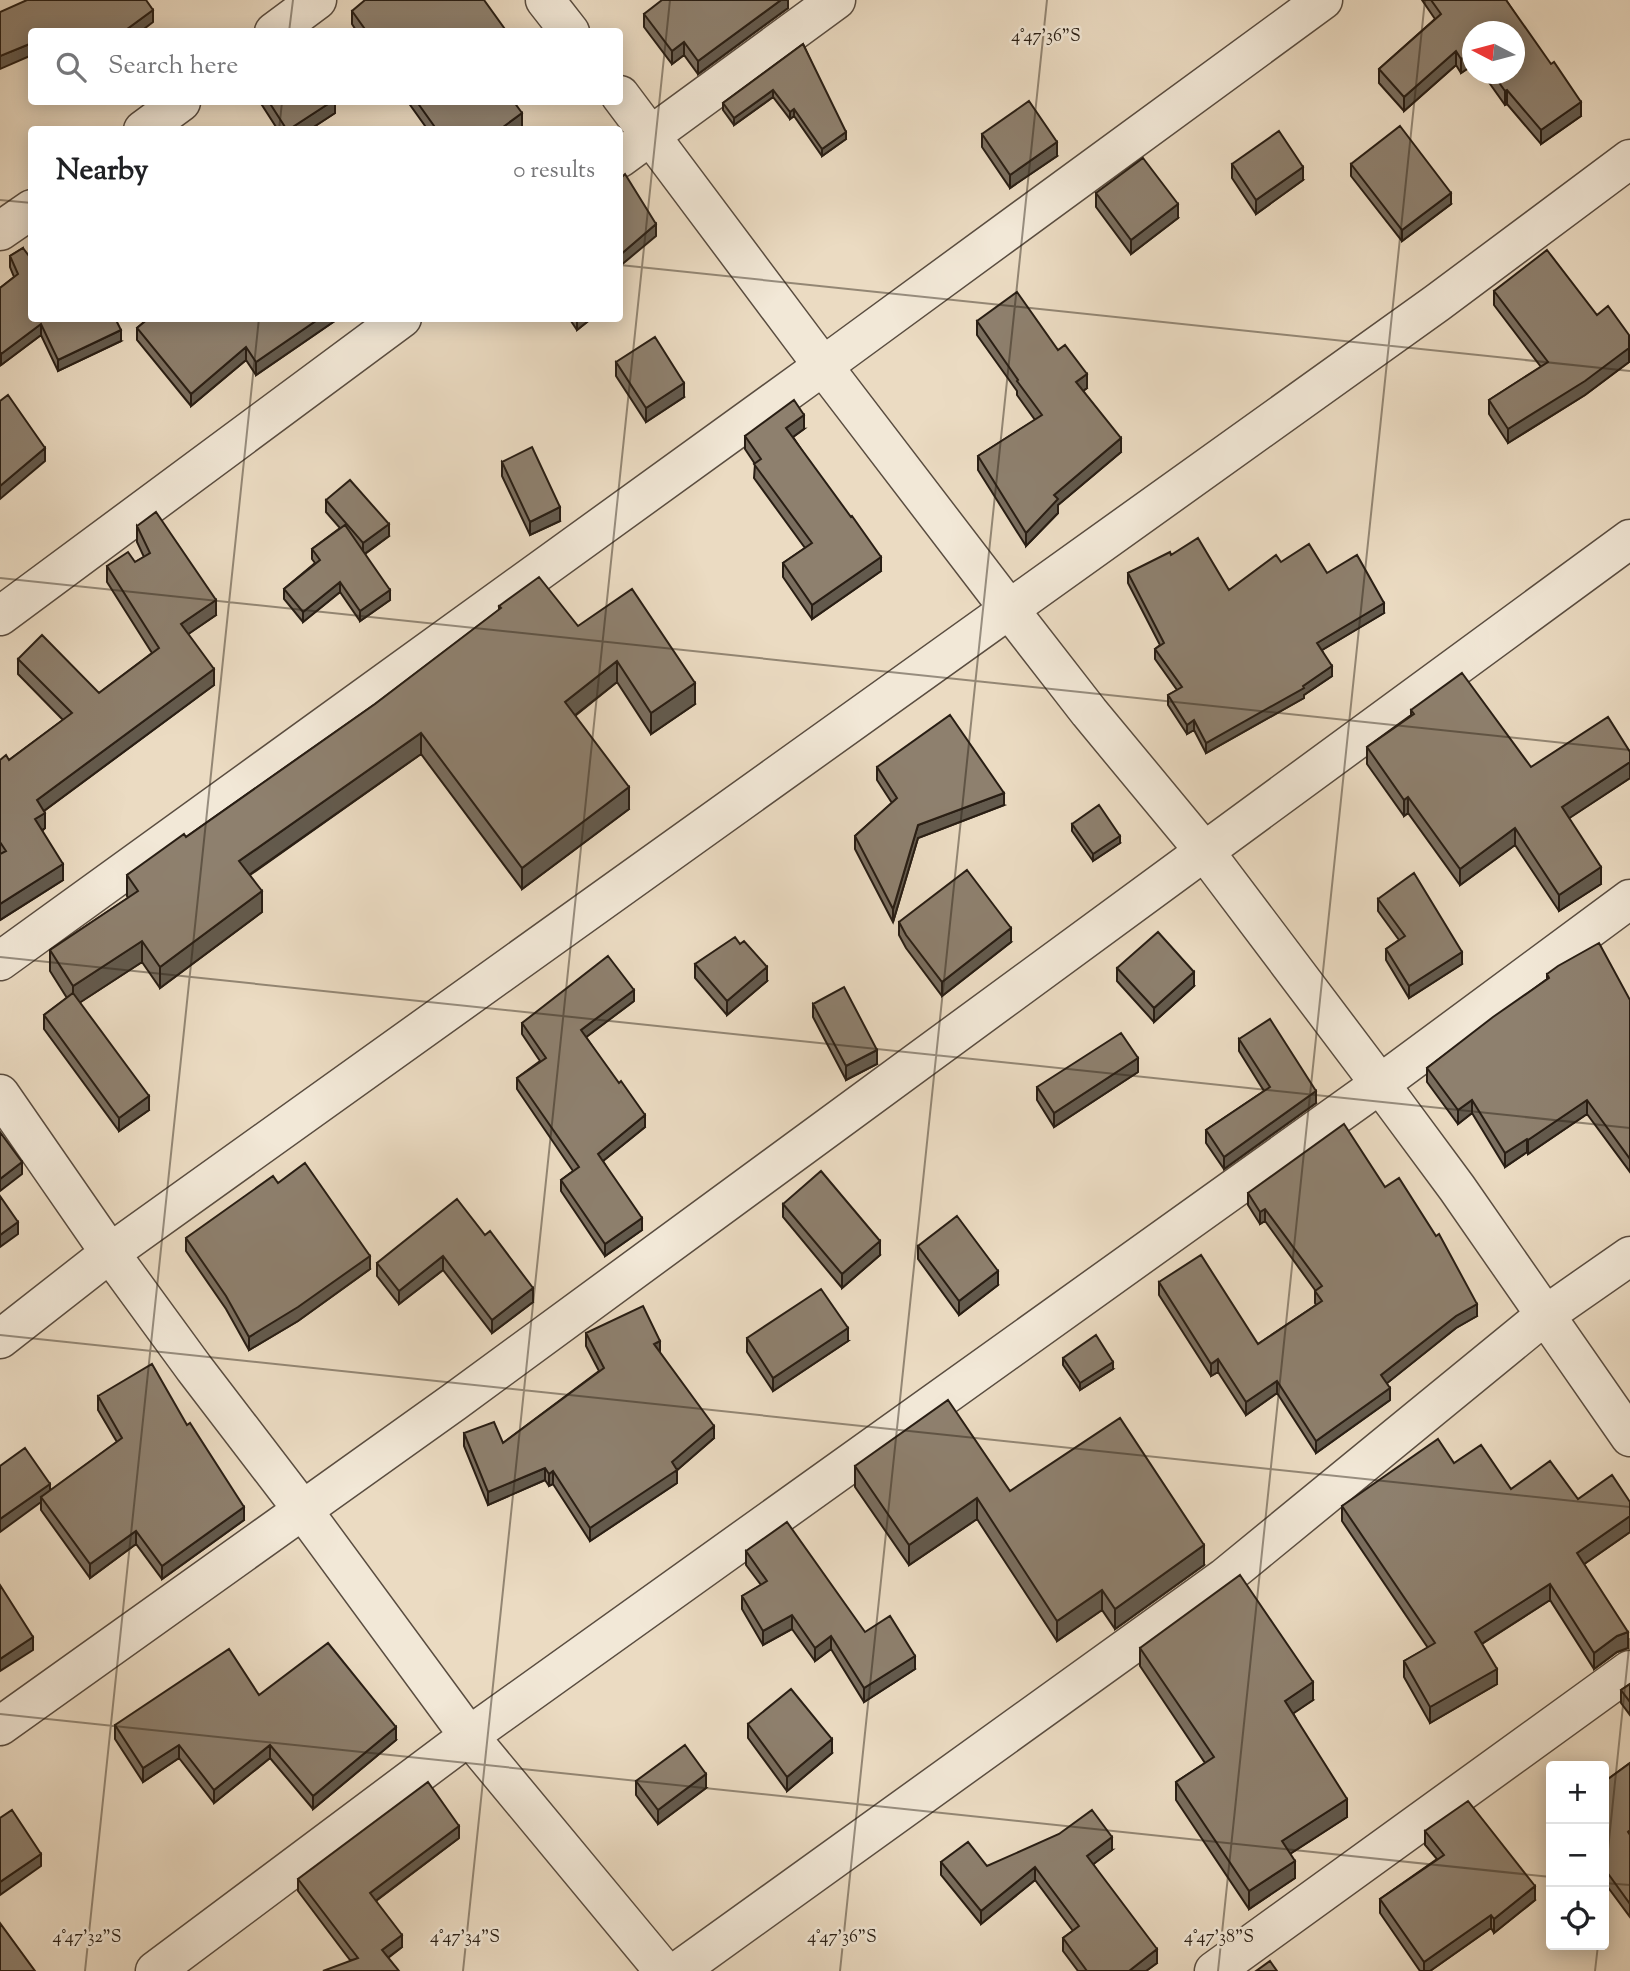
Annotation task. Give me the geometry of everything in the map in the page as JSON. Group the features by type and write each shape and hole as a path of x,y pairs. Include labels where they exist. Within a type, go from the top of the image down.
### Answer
{"street":[{"path":"279,28 317,0"},
{"path":"545,0 567,28"},
{"path":"623,156 836,0"},
{"path":"0,961 823,366 1323,0"},
{"path":"623,99 1088,712 1205,852 1380,1084 1457,1188 1630,1437"},
{"path":"148,126 176,105"},
{"path":"0,1339 110,1253 1437,303 1630,159"},
{"path":"0,231 28,212"},
{"path":"0,616 397,322"},
{"path":"0,1726 487,1378 1630,538"},
{"path":"155,1971 469,1736 1380,1084 1630,899"},
{"path":"0,1094 110,1253 194,1368 302,1509 469,1736 664,1971"},
{"path":"678,1971 1224,1578 1544,1316 1630,1256"},
{"path":"1214,1971 1630,1670"}],"building":[{"path":"27,0 146,0 153,10 128,28 28,28 28,45 0,56 0,12"},
{"path":"365,0 484,0 504,28 364,28 352,11"},
{"path":"662,0 781,0 698,61 684,42 672,51 644,14"},
{"path":"1431,0 1506,0 1521,21 1462,21 1462,58 1456,51 1404,97 1379,69 1441,14"},
{"path":"1525,27 1551,64 1554,62 1581,102 1541,130 1507,90 1500,84 1525,84"},
{"path":"803,44 846,132 822,149 794,109 790,112 773,90 734,118 723,103"},
{"path":"1029,101 1057,142 1010,175 982,134"},
{"path":"271,105 326,105 294,126 284,126"},
{"path":"419,105 516,105 522,113 504,126 434,126"},
{"path":"1400,126 1451,193 1402,230 1351,164"},
{"path":"1279,131 1303,167 1256,200 1232,164"},
{"path":"1143,158 1178,204 1131,240 1096,193"},
{"path":"625,174 656,224 623,252"},
{"path":"23,248 28,255 28,322 117,322 121,330 58,360 41,324 1,354 0,288 18,274 10,256"},
{"path":"1547,250 1597,315 1608,306 1629,335 1629,348 1585,381 1508,429 1489,400 1548,362 1494,291"},
{"path":"1017,292 1058,350 1065,345 1087,374 1076,382 1121,438 1054,495 1058,499 1026,533 978,456 1042,415 977,321"},
{"path":"144,322 314,322 256,362 246,347 191,394 137,328"},
{"path":"655,337 684,383 646,408 616,362"},
{"path":"8,395 45,448 0,486 0,401"},
{"path":"794,400 804,415 786,428 881,557 812,605 783,563 812,543 754,464 761,459 745,436"},
{"path":"532,447 560,507 530,522 502,462"},
{"path":"350,480 389,524 363,543 326,500"},
{"path":"156,512 216,600 181,624 214,669 37,800 45,813 35,819 63,864 0,904 0,854 6,851 0,842 0,760 6,755 9,760 72,713 18,659 42,635 99,693 159,648 107,566 128,552 135,562 150,553 137,526"},
{"path":"345,525 390,590 360,611 340,582 303,612 284,589 320,560 312,549"},
{"path":"1198,538 1229,590 1276,555 1281,562 1309,544 1327,573 1357,555 1384,603 1317,643 1332,666 1303,686 1304,688 1206,743 1194,720 1187,725 1168,695 1182,687 1155,649 1164,643 1128,573 1170,552 1171,555"},
{"path":"539,577 578,626 632,589 695,683 651,713 617,661 565,702 629,787 522,868 421,733 239,861 262,891 160,967 142,941 73,986 50,950 138,891 127,875 184,834 186,837 375,704"},
{"path":"1462,673 1531,767 1608,717 1630,752 1630,762 1562,807 1601,867 1559,895 1515,828 1460,869 1408,797 1404,800 1367,747 1414,714 1411,710"},
{"path":"950,715 1004,793 918,825 893,909 855,836 897,798 877,767"},
{"path":"1099,805 1120,836 1093,854 1072,824"},
{"path":"967,870 1011,928 942,982 899,922"},
{"path":"1414,873 1462,952 1409,986 1386,949 1405,936 1378,899"},
{"path":"1158,932 1194,972 1154,1008 1117,968"},
{"path":"735,937 740,944 744,941 767,967 727,1001 695,964"},
{"path":"1599,943 1630,1000 1630,1159 1587,1100 1505,1153 1472,1100 1458,1110 1427,1068 1549,978 1547,974 1558,966"},
{"path":"608,956 634,990 581,1030 645,1115 598,1154 642,1218 605,1244 561,1180 579,1167 517,1078 546,1058 522,1023"},
{"path":"844,987 877,1050 846,1066 813,1004"},
{"path":"73,993 149,1096 119,1118 44,1015"},
{"path":"1270,1019 1316,1091 1224,1157 1206,1130 1270,1087 1239,1039"},
{"path":"1121,1033 1138,1058 1054,1113 1037,1087"},
{"path":"1344,1124 1385,1187 1399,1178 1436,1236 1439,1234 1477,1304 1456,1316 1381,1375 1390,1388 1316,1441 1277,1381 1246,1402 1218,1359 1211,1364 1159,1282 1201,1255 1258,1344 1322,1301 1315,1291 1322,1286 1265,1209 1260,1212 1248,1193"},
{"path":"0,1132 22,1162 0,1179"},
{"path":"305,1163 370,1256 298,1307 249,1337 226,1296 186,1238 273,1176 278,1183"},
{"path":"821,1171 880,1241 842,1274 783,1204"},
{"path":"0,1196 18,1222 0,1235"},
{"path":"457,1199 485,1235 490,1231 533,1288 492,1320 443,1256 399,1291 377,1263"},
{"path":"957,1216 998,1271 959,1301 918,1246"},
{"path":"821,1289 848,1328 773,1378 747,1338"},
{"path":"643,1306 660,1341 654,1344 714,1426 672,1462 677,1470 590,1528 553,1471 549,1474 545,1468 488,1492 464,1433 494,1422 503,1443 604,1368 586,1333"},
{"path":"1096,1335 1113,1362 1080,1383 1063,1358"},
{"path":"152,1364 187,1425 190,1423 244,1507 162,1566 136,1531 90,1564 41,1497 122,1438 98,1396"},
{"path":"948,1400 1010,1491 1120,1418 1204,1545 1115,1609 1102,1590 1057,1621 977,1498 909,1545 855,1466"},
{"path":"1438,1439 1454,1463 1481,1445 1511,1489 1550,1461 1578,1499 1612,1475 1630,1502 1630,1516 1577,1553 1628,1632 1617,1636 1594,1653 1550,1584 1475,1632 1497,1669 1430,1707 1404,1661 1435,1643 1342,1506"},
{"path":"25,1448 50,1484 0,1519 0,1466"},
{"path":"787,1522 865,1632 890,1616 915,1656 864,1688 831,1636 815,1648 792,1615 763,1631 742,1596 767,1581 746,1551"},
{"path":"1240,1575 1313,1682 1285,1701 1347,1799 1282,1841 1295,1861 1249,1891 1176,1782 1214,1757 1140,1648"},
{"path":"0,1585 33,1637 0,1659"},
{"path":"328,1643 396,1727 313,1796 270,1745 214,1790 179,1745 143,1768 115,1725 229,1649 259,1695"},
{"path":"1630,1684 1630,1702 1621,1690"},
{"path":"791,1689 832,1739 787,1777 748,1724"},
{"path":"685,1745 706,1774 658,1810 636,1781"},
{"path":"1630,1763 1630,1904 1609,1875 1609,1778"},
{"path":"428,1782 459,1826 370,1893 402,1935 382,1950 399,1971 323,1971 358,1958 298,1879"},
{"path":"1468,1801 1535,1886 1494,1919 1491,1915 1424,1962 1380,1899 1444,1855 1425,1831"},
{"path":"12,1810 41,1854 0,1882 0,1818"},
{"path":"1092,1810 1112,1837 1087,1856 1157,1949 1129,1971 1087,1971 1063,1938 1079,1926 1035,1867 981,1911 941,1862 968,1842 987,1866 1059,1834"},
{"path":"0,1923 35,1971 0,1971"},
{"path":"1270,1961 1277,1971 1256,1971"}]}
